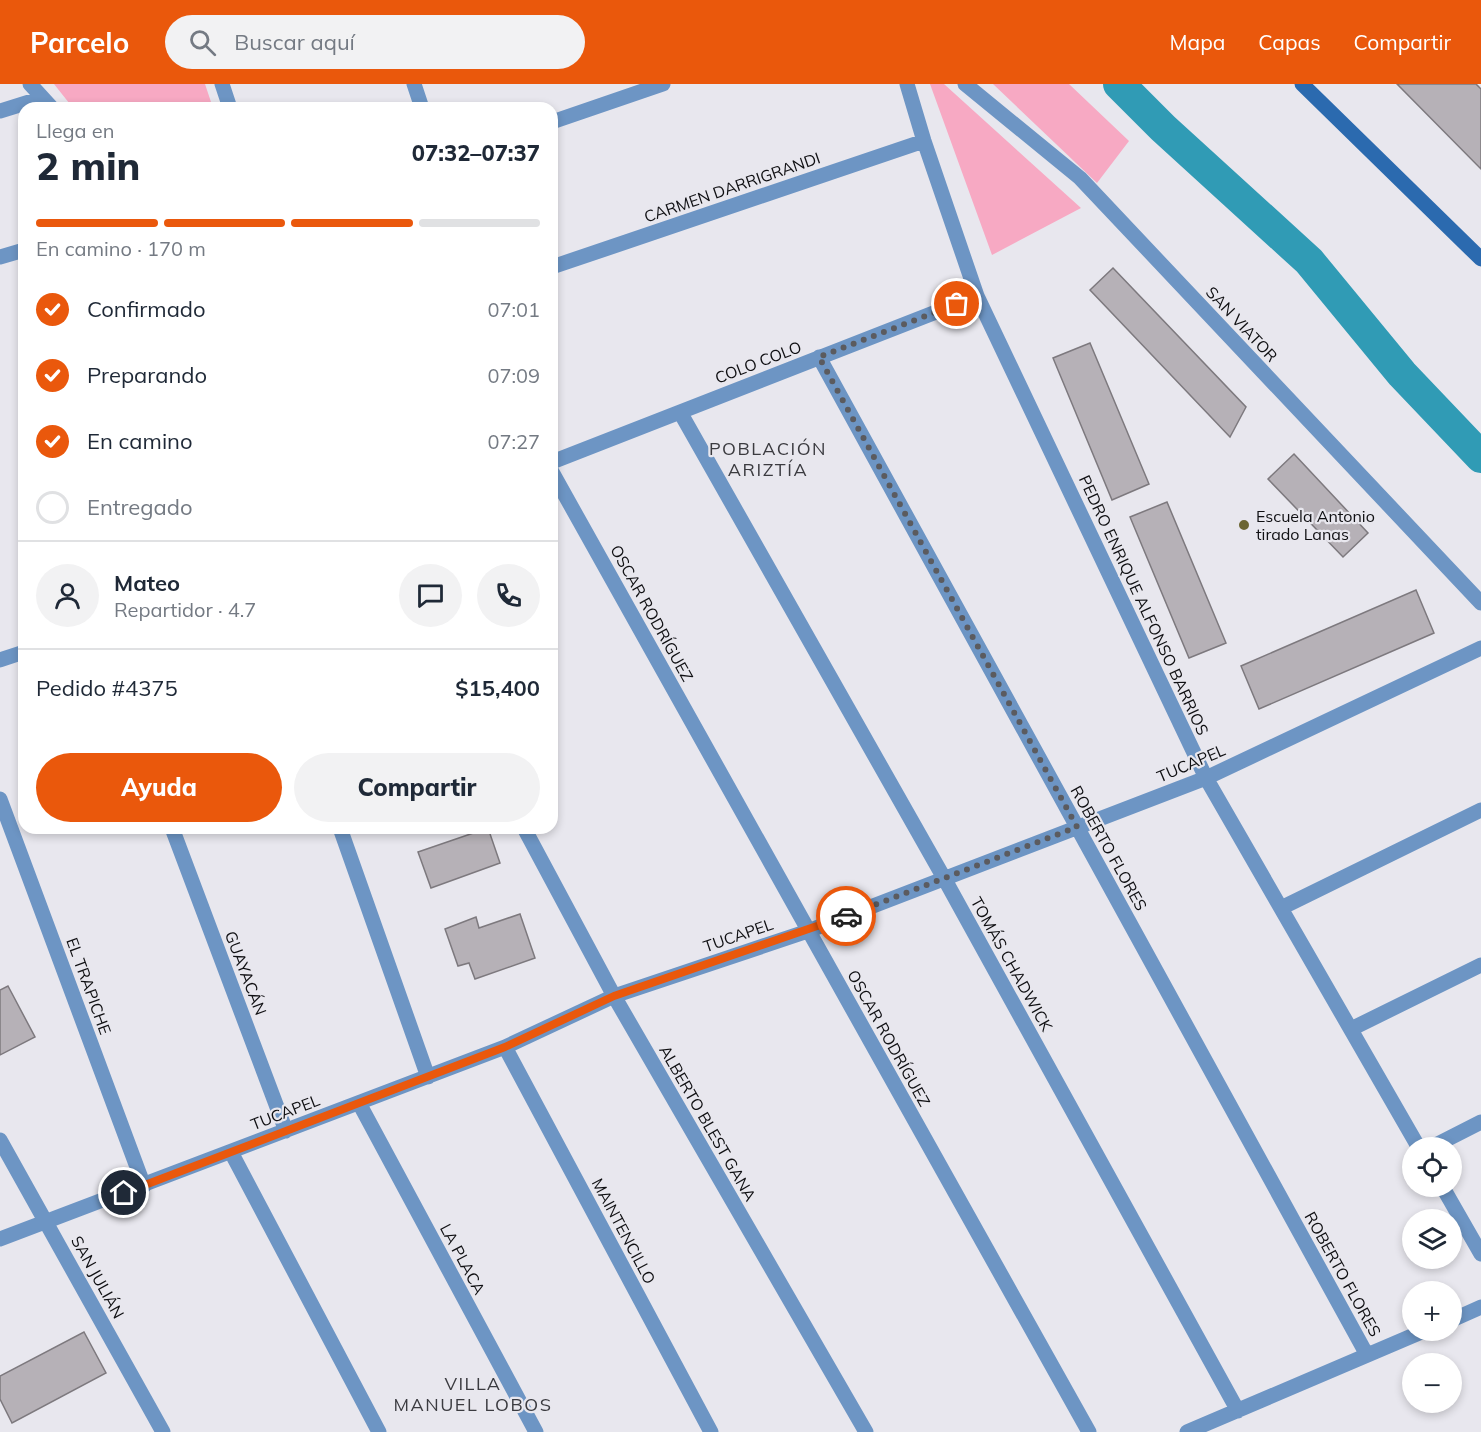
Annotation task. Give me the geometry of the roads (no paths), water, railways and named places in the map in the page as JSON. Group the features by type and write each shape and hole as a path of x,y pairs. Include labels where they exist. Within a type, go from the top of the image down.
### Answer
{"main road":[{"path":"1302,84 1481,259"}],"street":[{"path":"30,84 46,102"},
{"path":"222,84 228,102"},
{"path":"414,84 420,102"},
{"path":"558,120 663,84"},
{"name":"PEDRO ENRIQUE ALFONSO BARRIOS","path":"907,84 977,296 1206,778 1413,1137"},
{"name":"SAN VIATOR","path":"965,84 1080,178 1481,603"},
{"path":"0,111 18,108"},
{"name":"CARMEN DARRIGRANDI","path":"558,265 924,141"},
{"path":"0,257 18,252"},
{"name":"COLO COLO","path":"558,460 977,296"},
{"name":"ROBERTO FLORES","path":"819,357 1367,1355"},
{"name":"TOMÁS CHADWICK","path":"680,412 944,878 1238,1411"},
{"name":"OSCAR RODRÍGUEZ","path":"558,483 1089,1432"},
{"name":"TUCAPEL","path":"0,1239 48,1223 505,1047 614,996 808,930 1206,778 1481,648"},
{"path":"0,660 18,654"},
{"name":"EL TRAPICHE","path":"0,799 144,1186"},
{"path":"1281,908 1481,810"},
{"name":"GUAYACÁN","path":"174,834 286,1131"},
{"path":"342,834 428,1077"},
{"name":"ALBERTO BLEST GANA","path":"527,834 614,996 866,1432"},
{"path":"1351,1029 1481,965"},
{"name":"MAINTENCILLO","path":"505,1047 711,1432"},
{"name":"LA PLACA","path":"359,1104 536,1432"},
{"path":"1452,1137 1481,1122"},
{"name":"SAN JULIÁN","path":"0,1140 163,1432"},
{"path":"231,1152 379,1432"},
{"path":"1448,1197 1481,1254"},
{"path":"1462,1316 1481,1307"},
{"path":"1187,1432 1402,1340"}],"waterway":[{"path":"1119,84 1163,128 1309,261 1402,374 1481,457"}],"place":[{"name":"Escuela Antonio tirado Lanas","path":"1244,525"}],"district":[{"name":"POBLACIÓN ARIZTÍA","path":"768,458"},
{"name":"VILLA MANUEL LOBOS","path":"473,1393"}]}
